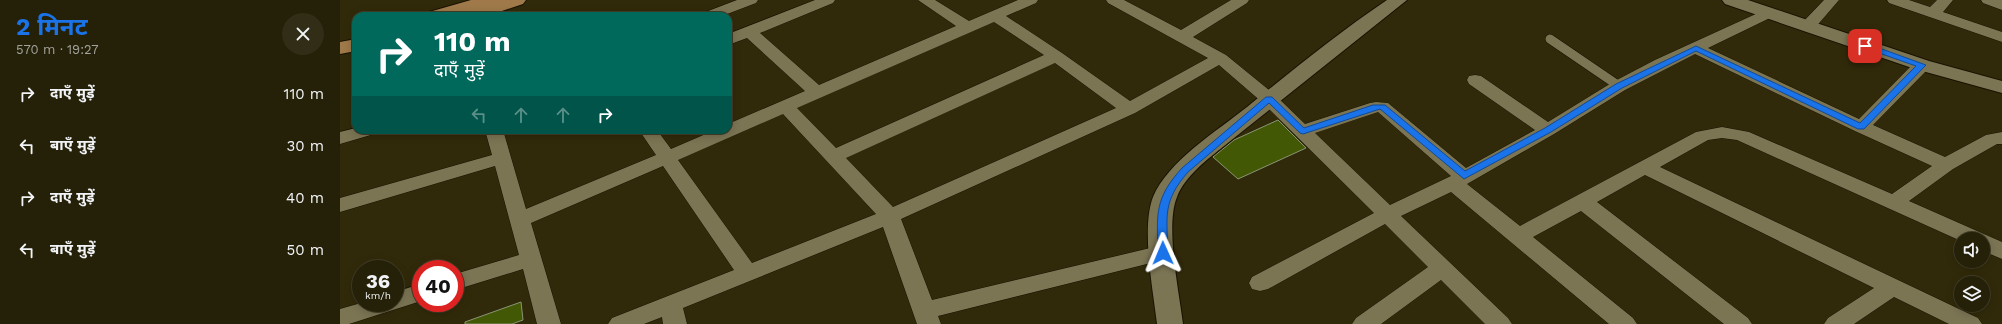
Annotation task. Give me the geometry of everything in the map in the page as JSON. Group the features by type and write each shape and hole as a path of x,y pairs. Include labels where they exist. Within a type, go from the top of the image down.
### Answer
{"highway":[{"path":"451,12 479,5 516,0"},
{"path":"340,40 352,37"},
{"path":"340,48 352,45"}],"street":[{"path":"719,12 751,0"},
{"path":"732,39 827,0"},
{"path":"925,0 968,27"},
{"path":"732,129 1031,0"},
{"path":"1113,0 1220,58 1269,99 1500,324"},
{"path":"1181,37 1242,0"},
{"path":"1170,324 1163,253 1162,216 1165,197 1173,183 1185,170 1269,99 1353,31 1398,0"},
{"path":"1731,0 1922,65 2002,87"},
{"path":"1808,26 1832,0"},
{"path":"1894,0 2002,37"},
{"path":"1933,13 1946,0"},
{"path":"1988,0 2002,5"},
{"path":"1260,283 1388,214 1459,179 1548,130 1619,86 1769,13"},
{"path":"995,16 1056,56 1129,109"},
{"path":"750,32 816,92"},
{"path":"1696,48 1946,166"},
{"path":"834,156 1056,56"},
{"path":"620,324 673,314 748,274 890,216 1129,109 1220,58"},
{"path":"1861,127 1922,65"},
{"path":"1475,80 1548,130"},
{"path":"785,106 890,216 926,318 1163,253"},
{"path":"1303,132 1382,106 1519,236 1625,324"},
{"path":"1519,236 1644,167 1702,136 1713,132 1731,133 1743,136 1961,232"},
{"path":"340,138 354,134"},
{"path":"495,134 549,324"},
{"path":"651,134 748,274"},
{"path":"519,220 721,134"},
{"path":"1895,202 1946,166 1993,139 2002,138"},
{"path":"340,205 502,158"},
{"path":"1644,167 1970,324"},
{"path":"1582,202 1740,324"},
{"path":"1990,245 2002,251"},
{"path":"464,279 530,259"},
{"path":"1364,324 1443,268"},
{"path":"1836,324 1892,287"},
{"path":"340,318 359,312"}],"lane":[{"path":"1550,39 1619,86"}],"building":[{"path":"1278,120 1306,148 1238,179 1213,157 1234,140"},
{"path":"521,302 523,320 512,324 465,324 465,322"}],"route":[{"path":"1163,253 1162,216 1165,197 1173,183 1185,170 1230,130 1269,99 1303,132 1382,106 1464,176 1548,130 1619,86 1696,48 1861,127 1922,65 1865,46"}]}
